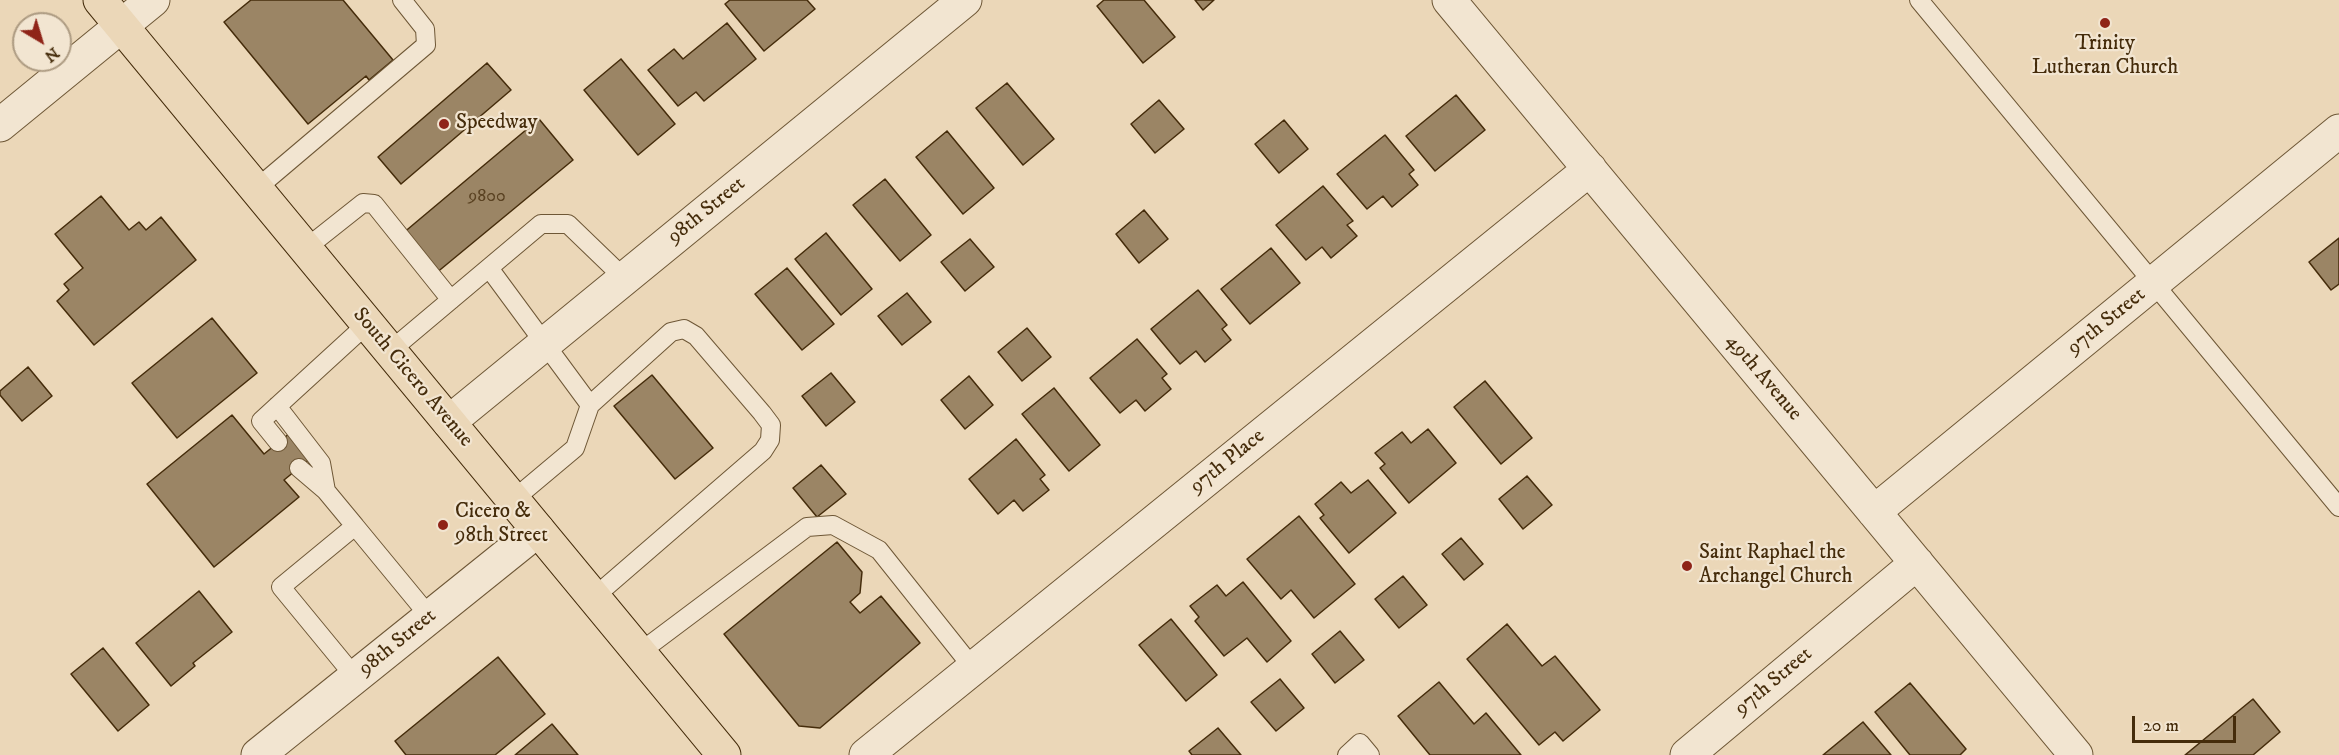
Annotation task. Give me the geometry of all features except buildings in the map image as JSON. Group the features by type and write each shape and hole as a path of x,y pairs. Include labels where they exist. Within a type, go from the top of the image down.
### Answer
{"main road":[{"name":"South Cicero Avenue","path":"100,0 724,755"}],"street":[{"path":"0,125 153,0"},
{"name":"98th Street","path":"449,422 965,0"},
{"name":"49th Avenue","path":"1449,0 2076,755"},
{"name":"97th Street","path":"1874,512 2339,131"},
{"name":"97th Place","path":"866,755 1590,169"},
{"name":"98th Street","path":"258,755 538,530"},
{"name":"97th Street","path":"1687,755 1917,563"}],"lane":[{"path":"256,189 426,45 425,29 402,0"},
{"path":"1919,0 2339,507"},
{"path":"305,249 363,203 374,204 451,300"},
{"path":"390,351 541,224 568,224 624,278"},
{"path":"489,268 590,405"},
{"path":"278,442 261,421 367,324"},
{"path":"513,500 575,448 590,405 671,332 684,329 696,336 771,425 770,440 763,451 593,598"},
{"path":"277,406 321,463 326,491"},
{"path":"299,468 326,491 430,617"},
{"path":"639,653 807,526 832,525 879,550 973,668"},
{"path":"355,526 281,587 355,677"}],"place":[{"name":"Trinity Lutheran Church","path":"2105,23"},
{"name":"Speedway","path":"444,124"},
{"name":"Cicero & 98th Street","path":"443,525"},
{"name":"Saint Raphael the Archangel Church","path":"1687,566"}]}
